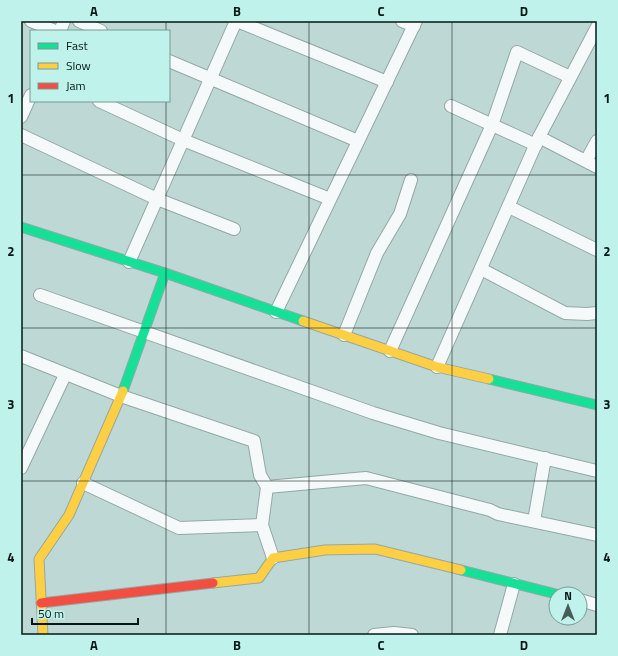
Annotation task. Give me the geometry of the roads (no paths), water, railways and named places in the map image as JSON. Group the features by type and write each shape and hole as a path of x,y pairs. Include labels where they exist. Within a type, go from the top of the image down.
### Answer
{"street":[{"path":"31,21 53,30"},
{"path":"79,21 99,30"},
{"path":"130,262 236,21 387,82"},
{"path":"276,312 415,24 402,21"},
{"path":"437,367 538,141 597,27"},
{"path":"390,351 492,125 517,52 570,77"},
{"path":"170,61 358,141"},
{"path":"21,90 30,94"},
{"path":"21,117 30,97"},
{"path":"101,102 184,140 330,200"},
{"path":"451,106 492,125 538,141 592,164 597,141"},
{"path":"21,135 157,199 234,229"},
{"path":"344,335 377,253 400,214 411,180"},
{"path":"509,207 597,250"},
{"path":"21,227 165,273 437,367 597,405"},
{"path":"480,269 565,313 588,314 597,312"},
{"path":"43,635 39,559 68,515 83,483 121,396 165,273"},
{"path":"40,295 372,413 439,433 597,471"},
{"path":"21,356 65,375 121,396 254,441 260,475 267,487 262,525 273,558"},
{"path":"21,468 65,375"},
{"path":"534,521 546,458"},
{"path":"267,487 366,478 490,510 498,514 597,536"},
{"path":"83,483 179,528 262,525"},
{"path":"41,603 259,578 273,558 325,550 375,549 548,592"},
{"path":"500,635 514,584"},
{"path":"374,635 412,635"}]}
